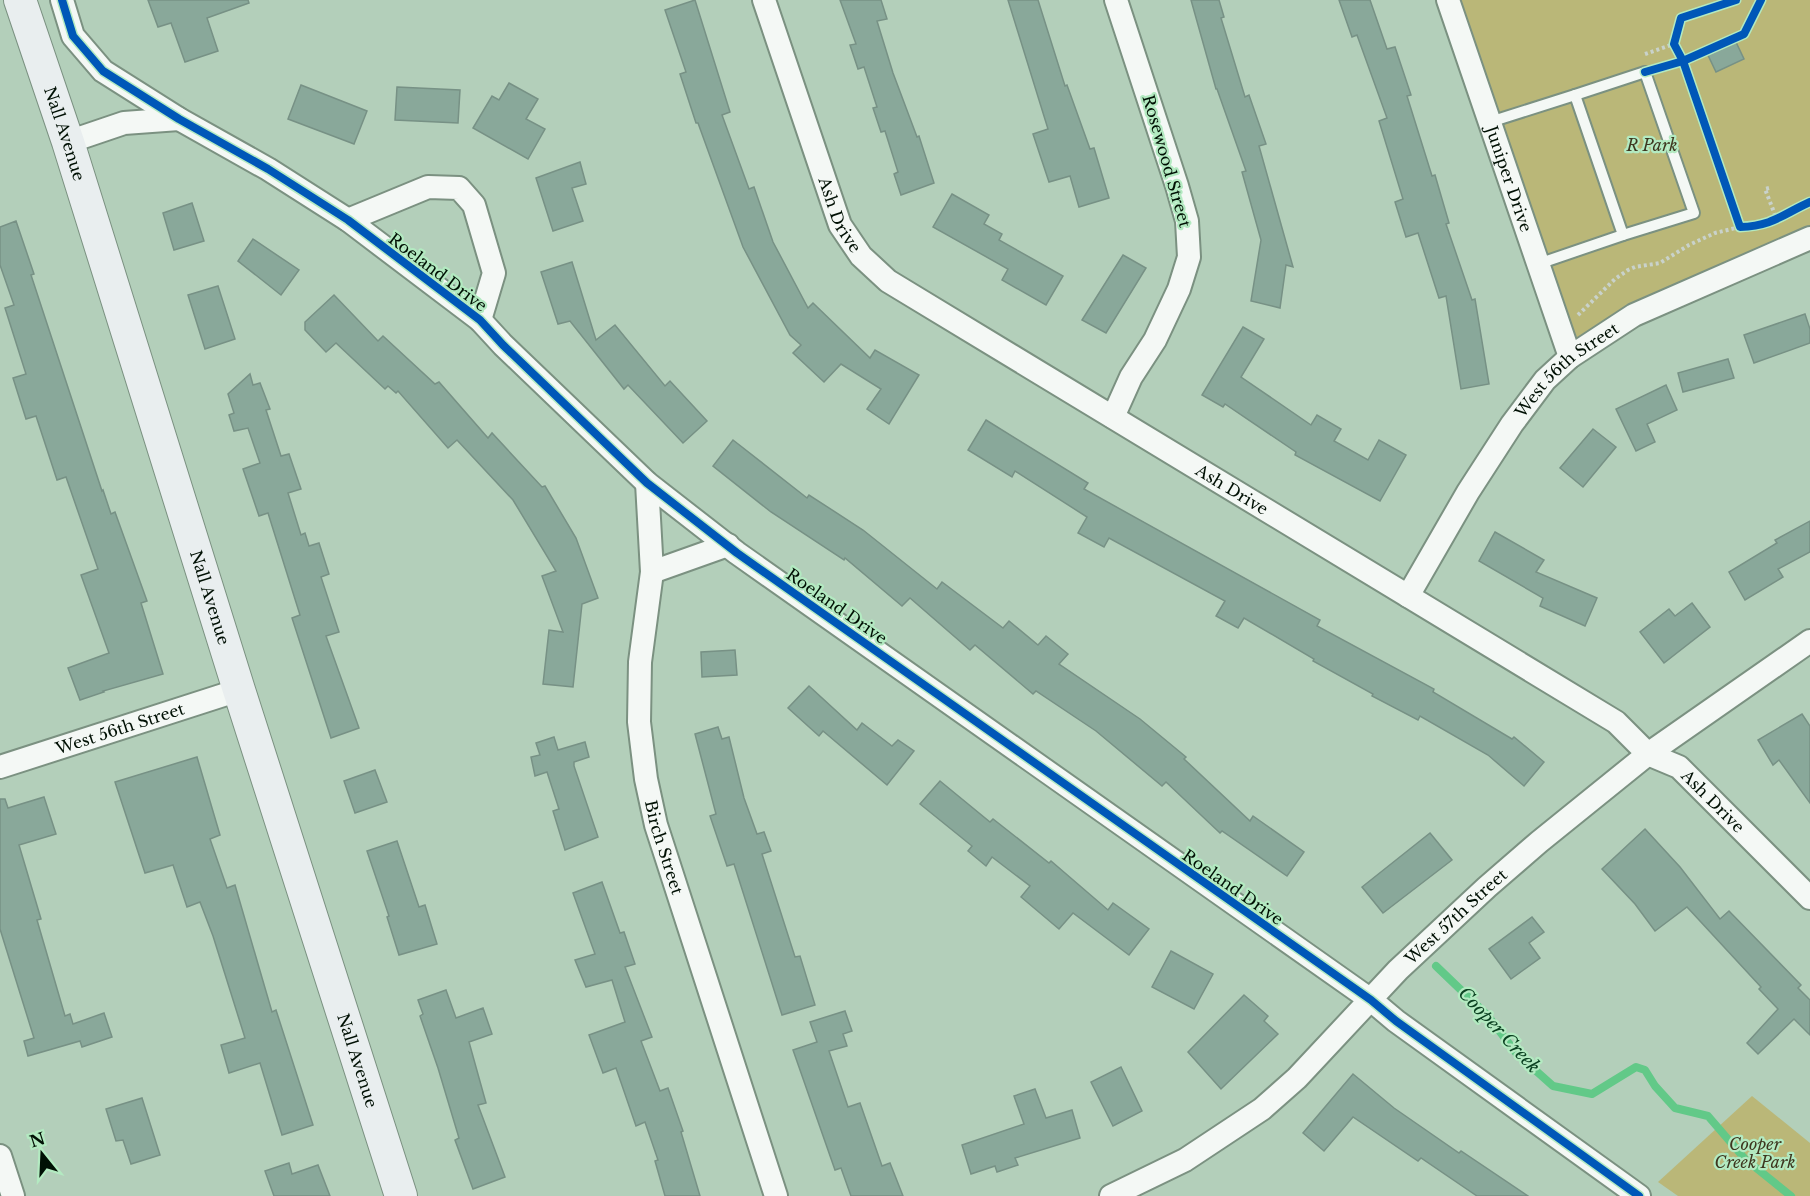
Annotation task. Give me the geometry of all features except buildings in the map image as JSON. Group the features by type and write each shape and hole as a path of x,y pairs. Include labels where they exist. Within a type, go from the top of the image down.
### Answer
{"street":[{"name":"Nall Avenue","path":"20,0 68,142 239,690 401,1196"},
{"name":"Roeland Drive","path":"62,0 73,36 103,71 179,119 268,169 348,220 480,320 503,345 647,483 728,544 1371,1000 1396,1021 1639,1196"},
{"name":"Ash Drive","path":"764,0 840,225 861,256 888,280 1616,722 1648,754 1679,767 1810,898"},
{"name":"Rosewood Street","path":"1113,417 1131,377 1155,340 1179,290 1189,257 1187,221 1116,0"},
{"name":"Juniper Drive","path":"1448,0 1570,357"},
{"path":"68,142 124,123 179,119"},
{"path":"348,220 428,187 459,188 474,205 494,273 480,320"},
{"name":"West 56th Street","path":"1408,596 1468,492 1512,424 1545,380 1570,357 1634,315 1810,238"},
{"name":"Birch Street","path":"647,483 652,572 640,662 639,722 646,779 657,825 776,1196"},
{"path":"652,572 728,544"},
{"name":"West 57th Street","path":"1111,1196 1185,1160 1262,1109 1297,1078 1398,970 1486,887 1648,754 1810,641"},
{"name":"West 56th Street","path":"0,767 239,690"},
{"path":"0,1156 13,1196"}],"lane":[{"path":"1490,122 1645,72 1694,213 1538,264"},
{"path":"1575,95 1623,236"}],"path":[{"path":"1675,37 1674,44 1681,54"},
{"path":"1769,188 1765,189 1777,220"},
{"path":"1768,223 1788,214"},
{"path":"1575,317 1628,270 1660,263 1706,237 1741,225"}],"green space":[{"name":"R Park","path":"1448,0 1810,0 1810,232 1570,357"},
{"name":"Cooper Creek Park","path":"1752,1096 1810,1143 1810,1196 1678,1196 1658,1182"}],"waterway":[{"name":"Cooper Creek","path":"1436,966 1488,1016 1517,1054 1553,1086 1592,1094 1636,1067 1645,1070 1655,1086 1675,1108 1708,1116 1745,1159 1791,1196"}],"cycle path":[{"path":"62,0 73,36 103,71 179,119 268,169 348,220 480,320 503,345 647,483 737,553 1371,1000 1396,1021 1639,1196"},
{"path":"1736,0 1681,18 1674,44 1683,61 1740,227 1770,222 1810,202"},
{"path":"1645,72 1683,61 1744,34 1761,0"}]}
